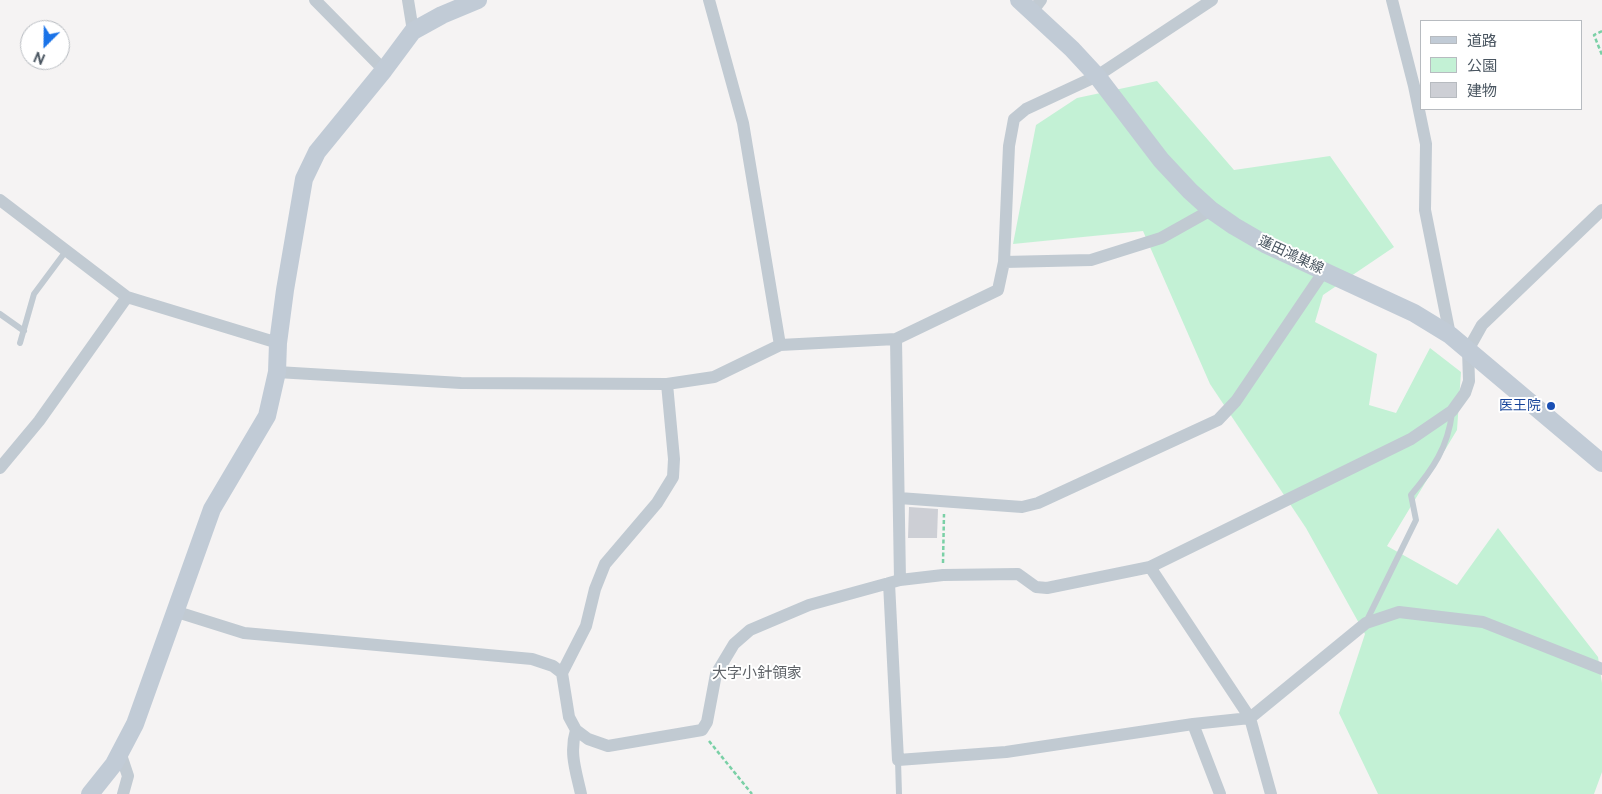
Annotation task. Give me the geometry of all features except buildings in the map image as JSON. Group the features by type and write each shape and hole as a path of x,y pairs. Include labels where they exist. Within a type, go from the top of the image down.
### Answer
{"street":[{"path":"316,0 384,70"},
{"path":"408,0 413,31"},
{"path":"90,794 114,764 134,724 212,509 267,416 277,372 278,343 285,290 304,178 317,152 384,70 413,31 442,15 478,0"},
{"path":"708,0 743,123 780,345"},
{"name":"蓮田鴻巣線","path":"1019,0 1036,6 1097,76 1161,160 1211,210 1265,244 1414,313 1450,335 1602,463"},
{"path":"277,372 461,383 667,384 714,377 780,345 896,339 998,290 1004,262 1009,146 1014,119 1026,109 1097,76 1212,0"},
{"path":"1392,0 1414,86 1426,144 1425,210 1450,335"},
{"path":"0,200 127,297 278,343"},
{"path":"1004,262 1091,260 1161,238 1211,210"},
{"path":"667,384 674,459 673,477 657,503 606,564 595,589 586,626 562,673 569,717 576,730 588,739 608,746 702,730 707,722 716,674 734,644 750,630 809,605 894,582 943,575 1018,574 1036,587 1047,588 1150,567 1412,439 1452,411 1465,393 1468,381 1468,350 1482,325 1602,210"},
{"path":"899,498 1022,507 1038,502 1218,420 1236,401 1324,271"},
{"path":"0,468 39,422 127,297"},
{"path":"896,339 899,498 894,582 898,760 1006,752 1193,724 1250,718 1366,623 1399,612 1483,622 1602,669"},
{"path":"1150,567 1250,718 1270,794"},
{"path":"174,611 244,632 532,659 553,666 562,673"},
{"path":"1193,724 1220,794"},
{"path":"576,730 572,743 572,754 581,794"},
{"path":"120,752 128,776 123,794"}],"lane":[{"path":"20,343 34,294 66,251"},
{"path":"0,314 24,331"},
{"path":"1366,623 1416,520 1411,495 1433,468 1450,431 1452,411"},
{"path":"898,760 899,794"}],"path":[{"path":"1602,31 1594,35 1602,55"},
{"path":"943,575 944,501"},
{"path":"702,730 713,749 752,794"}],"green space":[{"path":"1157,81 1234,170 1330,156 1394,247 1323,295 1315,322 1377,354 1369,405 1396,413 1430,348 1461,372 1457,430 1387,546 1457,585 1498,528 1598,657 1602,683 1602,772 1594,794 1378,794 1339,713 1365,634 1306,528 1210,384 1143,231 1013,244 1036,125 1077,98"}],"place":[{"name":"医王院","path":"1551,406"}],"district":[{"name":"大字小針領家","path":"757,673"}]}
